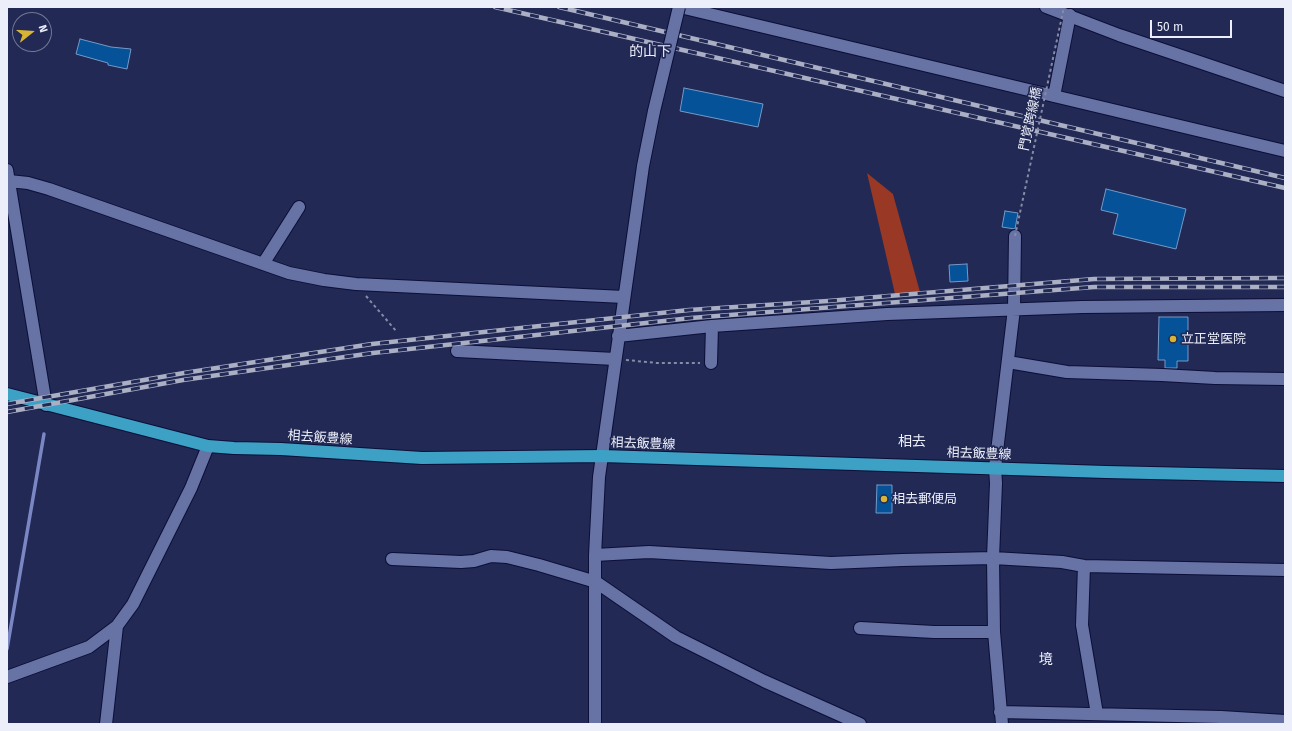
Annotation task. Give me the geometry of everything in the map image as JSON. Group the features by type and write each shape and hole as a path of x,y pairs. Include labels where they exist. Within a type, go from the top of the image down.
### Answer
{"main road":[{"name":"相去飯豊線","path":"7,394 208,446 422,458 602,456 1098,472 1285,476"}],"street":[{"path":"595,724 595,555 596,520 602,456 643,166 654,111 679,7 1285,151"},
{"path":"1046,7 1067,11 1126,37 1285,91"},
{"path":"1054,96 1067,11"},
{"path":"46,405 8,176 289,273 324,280 356,284 624,297"},
{"path":"263,264 299,207"},
{"path":"1002,724 994,632 993,558 996,483 995,468 1014,310 1015,236"},
{"path":"618,336 712,326 887,314 1185,305 1285,305"},
{"path":"711,363 712,326"},
{"path":"457,351 615,359"},
{"path":"1008,362 1067,372 1215,378 1285,379"},
{"path":"9,676 89,646 117,626 136,597 191,488 208,446"},
{"path":"595,555 649,552 831,563 993,558 1062,562 1084,566 1285,570"},
{"path":"392,559 461,562 491,556 507,557 596,582 676,637 764,681 860,724"},
{"path":"1084,566 1082,625 1097,714"},
{"path":"106,724 117,626"},
{"path":"860,628 934,632 994,632"},
{"path":"1000,712 1220,717 1285,721"}],"path":[{"name":"門覚跨線橋","path":"1015,236 1067,11"},
{"path":"356,284 397,332"},
{"path":"615,359 657,363 711,363"}],"shaded area":[{"path":"867,173 893,194 920,292 895,294"}],"building":[{"path":"80,39 111,47 131,49 127,69 108,65 108,63 76,54"},
{"path":"684,88 763,104 758,127 680,111"},
{"path":"1106,189 1186,209 1176,249 1113,234 1118,214 1101,210"},
{"path":"1005,211 1018,213 1015,229 1002,227"},
{"path":"967,264 968,281 950,282 949,265"},
{"name":"立正堂医院","path":"1159,317 1188,317 1188,361 1177,361 1177,368 1165,368 1165,360 1158,360"},
{"path":"877,485 892,485 892,513 876,513"}],"waterway":[{"path":"7,649 44,434"}],"railway":[{"path":"495,7 1285,188"},
{"path":"559,7 1285,178"},
{"path":"7,404 184,373 372,344 689,310 828,301 1094,279 1285,278"},
{"path":"7,412 183,380 373,353 691,318 1094,287 1285,287"}],"place":[{"name":"立正堂医院","path":"1173,339"},
{"name":"相去郵便局","path":"884,499"}],"district":[{"name":"的山下","path":"650,52"},
{"name":"相去","path":"912,442"},
{"name":"境","path":"1046,660"}]}
